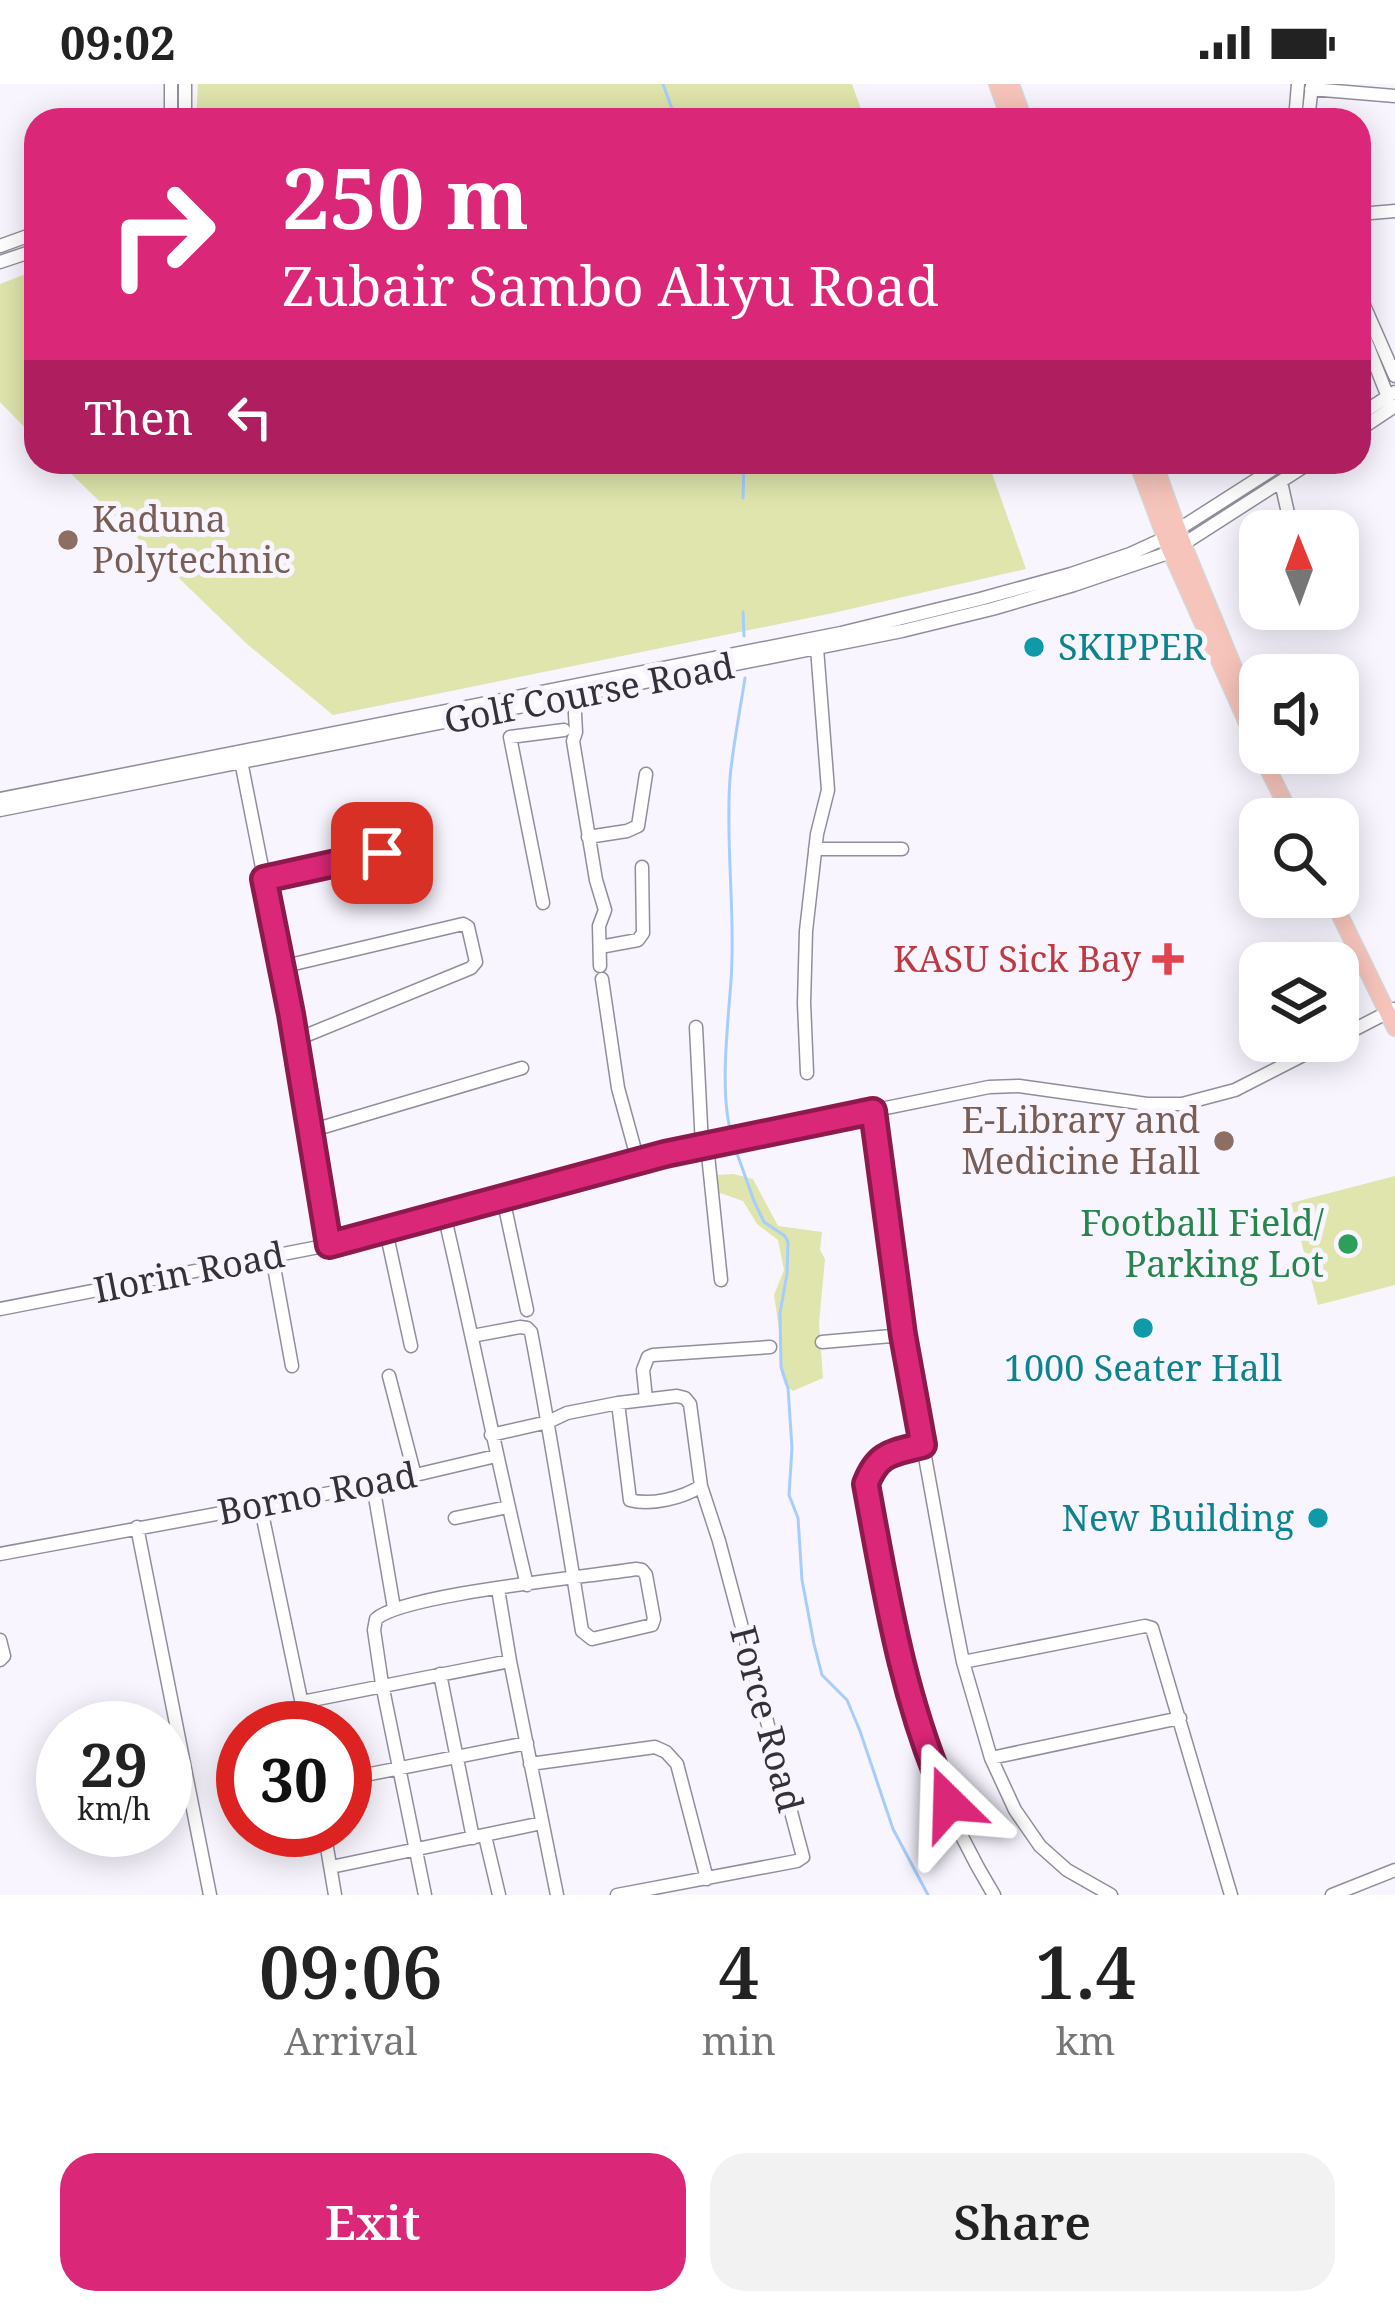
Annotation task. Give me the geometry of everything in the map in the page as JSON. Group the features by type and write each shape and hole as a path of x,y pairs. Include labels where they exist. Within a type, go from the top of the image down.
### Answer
{"main road":[{"path":"1143,474 1239,684"},
{"path":"1157,474 1175,542 1239,701"},
{"path":"1346,918 1393,1015"}],"street":[{"path":"1307,86 1395,96"},
{"path":"1371,321 1395,376"},
{"path":"1371,351 1392,398"},
{"path":"1175,542 1268,474"},
{"path":"1175,542 1293,474"},
{"path":"1281,482 1287,510"},
{"name":"Golf Course Road","path":"0,799 817,648 1175,542"},
{"name":"Golf Course Road","path":"0,810 240,757 901,625"},
{"path":"807,1073 806,931 815,849 828,790 817,648"},
{"path":"566,698 568,735 604,910 599,926 601,973 618,1088 638,1161"},
{"path":"543,903 510,736 568,735"},
{"path":"240,757 329,1245"},
{"path":"588,837 638,826 646,774"},
{"path":"264,879 421,844"},
{"path":"815,849 902,849"},
{"path":"600,947 630,943 643,933 642,867"},
{"path":"281,967 463,924 476,962 295,1040"},
{"name":"Ilorin Road","path":"1359,1029 1393,1015"},
{"path":"696,1028 721,1280"},
{"name":"Ilorin Road","path":"0,1310 329,1245 638,1161 989,1087 1182,1104 1234,1090 1289,1062"},
{"path":"310,1131 522,1068"},
{"path":"873,1111 923,1445 963,1662 992,1758 1015,1810 1040,1846 1067,1870 1111,1895"},
{"path":"503,1198 527,1310"},
{"path":"444,1214 527,1585"},
{"path":"386,1231 411,1346"},
{"path":"272,1256 292,1366"},
{"path":"425,1895 382,1684 376,1619 394,1608 498,1589 574,1580 642,1570 654,1619 652,1625 592,1639 581,1631 574,1580 548,1422 530,1332 520,1327 472,1336"},
{"path":"822,1342 903,1335"},
{"path":"491,1436 567,1413 646,1400 643,1370 653,1355 770,1348"},
{"path":"389,1376 416,1476"},
{"name":"Force Road","path":"616,1895 802,1857 701,1486 690,1405 677,1396 646,1400"},
{"path":"618,1403 630,1500 645,1503 701,1486"},
{"path":"923,1445 885,1455 872,1467 866,1484 898,1656 932,1767 994,1895"},
{"name":"Borno Road","path":"0,1554 374,1485 496,1456"},
{"path":"374,1485 394,1608"},
{"path":"260,1504 302,1701"},
{"path":"455,1518 508,1507"},
{"path":"137,1527 210,1895"},
{"path":"498,1589 557,1895"},
{"path":"963,1662 1152,1628 1231,1895"},
{"path":"0,1640 4,1656 0,1660"},
{"path":"306,1701 510,1661"},
{"path":"440,1675 455,1757 499,1895"},
{"path":"992,1758 1180,1718"},
{"path":"372,1773 526,1744"},
{"path":"530,1764 655,1747 666,1752 677,1764 706,1880"},
{"path":"331,1867 542,1823"},
{"path":"329,1857 335,1895"},
{"path":"1332,1895 1355,1891 1395,1870"}],"green space":[{"path":"198,84 852,84 861,108 197,108"},
{"path":"24,275 24,427 0,402 0,284"},
{"path":"71,474 992,474 1026,569 333,715 247,644"},
{"path":"716,1175 753,1179 778,1226 822,1232 820,1250 825,1259 819,1323 823,1378 793,1391 781,1373 774,1295 784,1270 778,1240 757,1224 743,1201 717,1192"},
{"name":"Football Field/ Parking Lot","path":"1395,1176 1395,1285 1318,1305 1291,1203"}],"waterway":[{"path":"663,84 672,108"},
{"path":"743,498 744,474"},
{"path":"743,612 744,636"},
{"path":"732,1136 725,1080 732,956 729,803 745,678"},
{"path":"734,1145 764,1222 788,1242 780,1313 781,1367 788,1388 792,1448 789,1495 798,1518 802,1580 822,1675 847,1700 893,1829 928,1895"}],"place":[{"name":"Kaduna Polytechnic","path":"68,540"},
{"name":"SKIPPER","path":"1034,647"},
{"name":"KASU Sick Bay","path":"1168,959"},
{"name":"E-Library and Medicine Hall","path":"1224,1141"},
{"name":"Football Field/ Parking Lot","path":"1348,1244"},
{"name":"1000 Seater Hall","path":"1143,1328"},
{"name":"New Building","path":"1318,1518"}],"route":[{"path":"382,853 264,879 329,1245 665,1154 873,1111 923,1445 885,1455 872,1467 866,1484 898,1656 932,1767 949,1803"}]}
